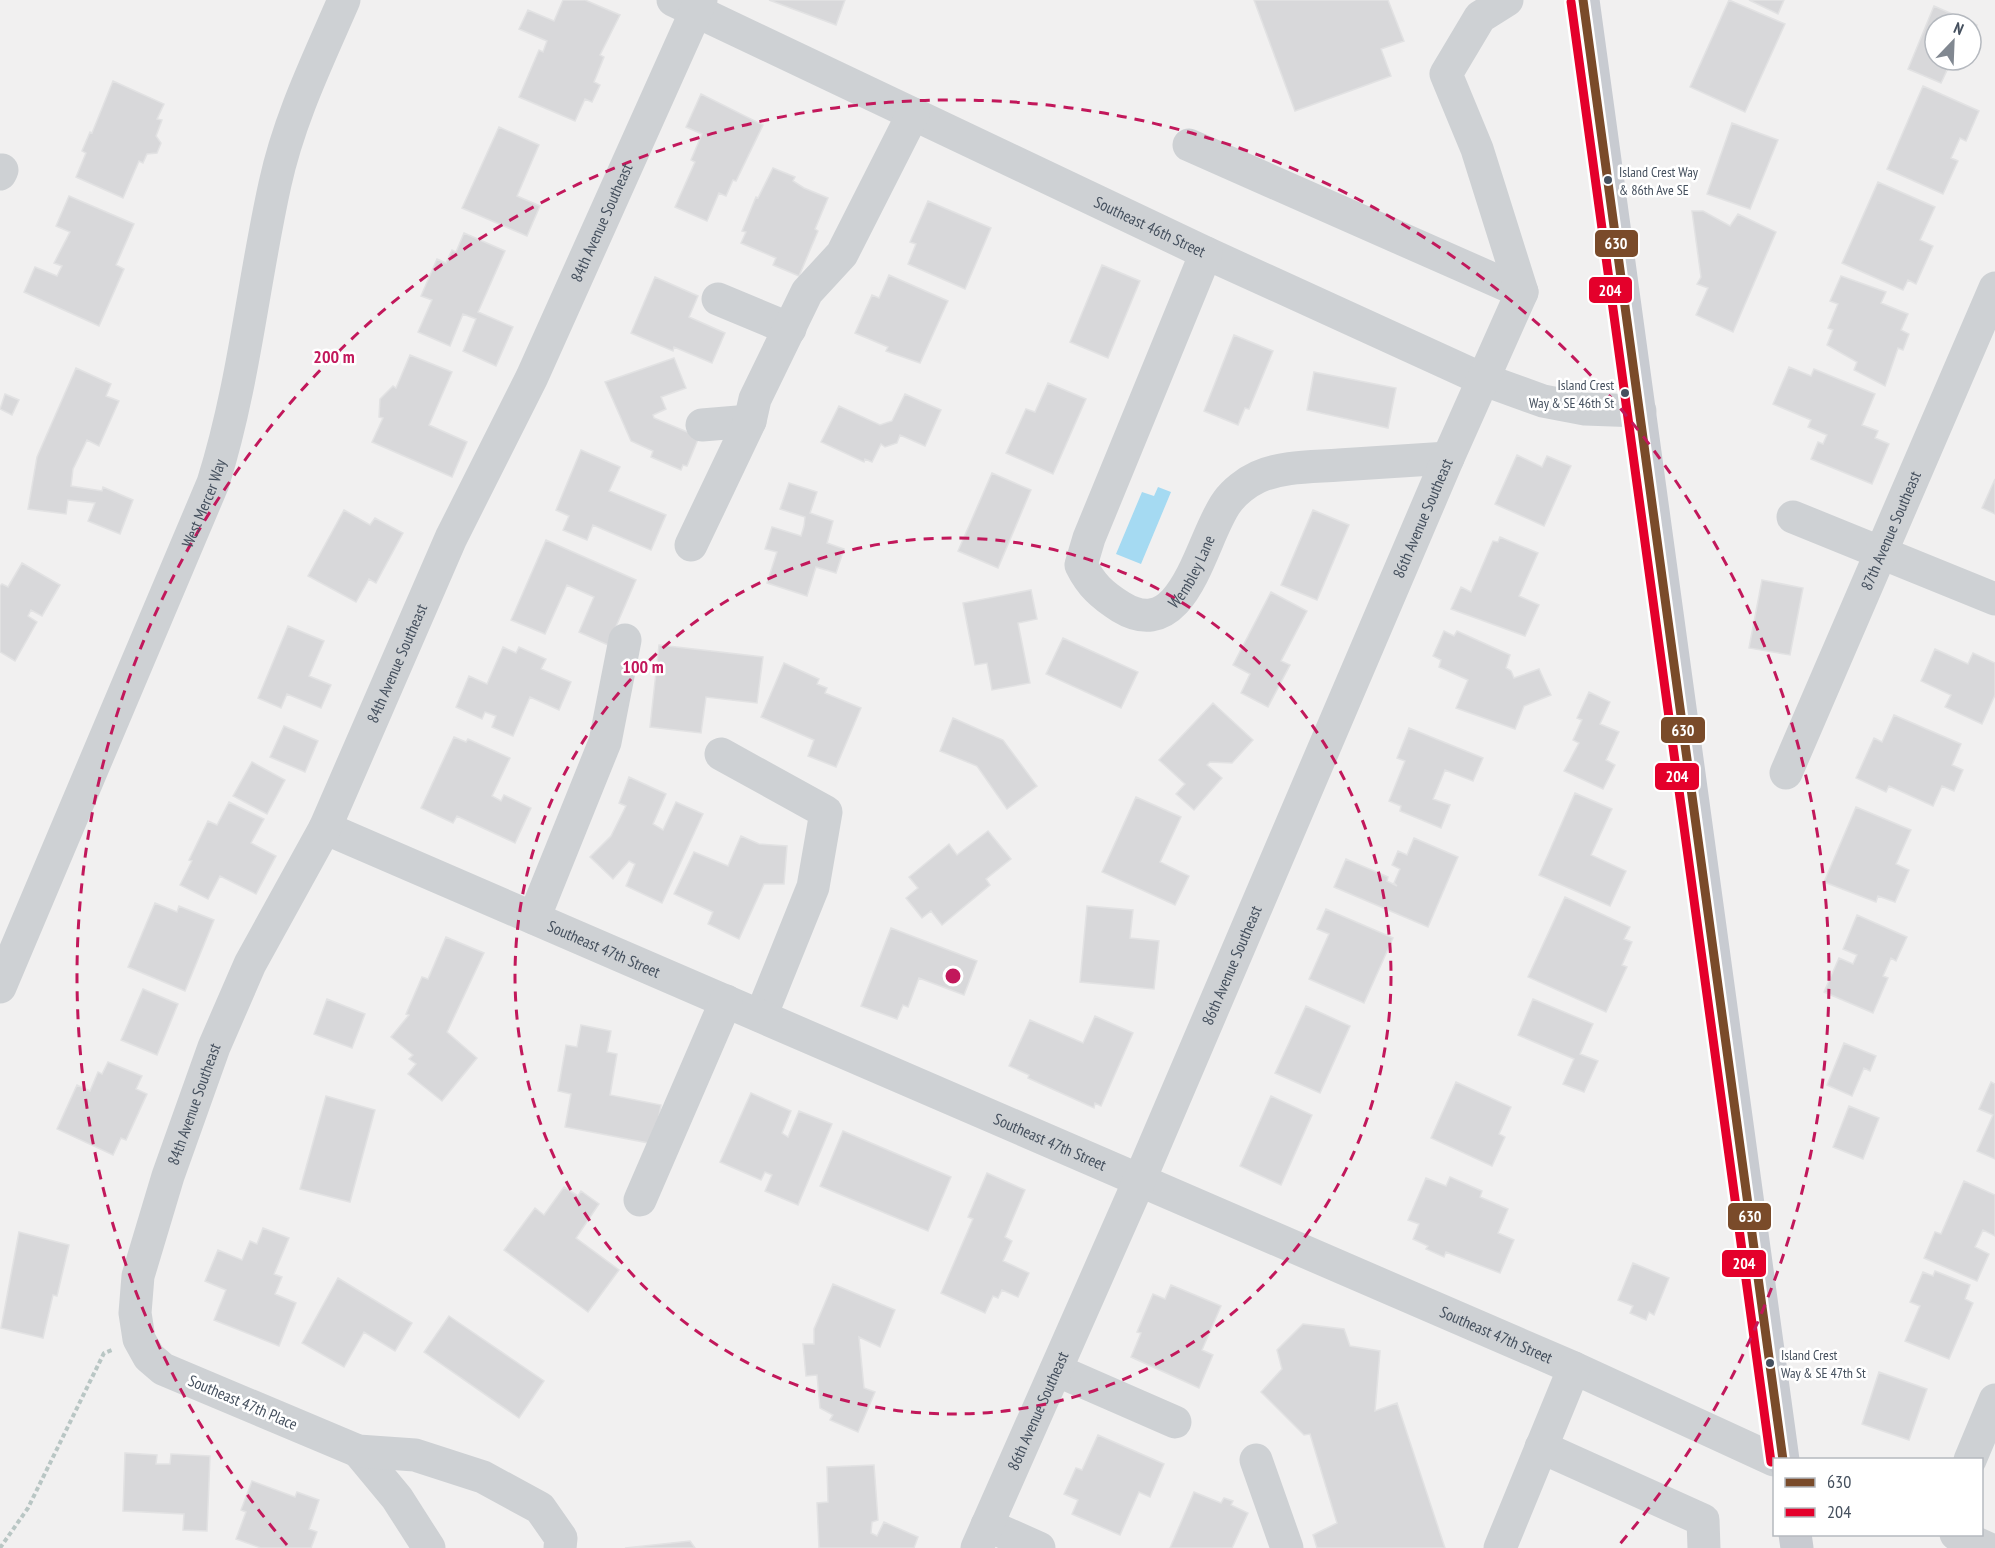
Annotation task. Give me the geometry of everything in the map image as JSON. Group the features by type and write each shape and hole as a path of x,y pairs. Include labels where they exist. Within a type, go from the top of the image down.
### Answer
{"main road":[{"path":"1583,0 1783,1458"}],"street":[{"name":"West Mercer Way","path":"0,987 213,483 232,416 268,220 283,154 298,108 344,0"},
{"path":"1507,0 1480,17 1446,74 1478,149 1522,292"},
{"name":"Southeast 46th Street","path":"690,4 913,114 1206,253 1482,379 1553,403 1585,409 1640,411"},
{"name":"84th Avenue Southeast","path":"139,1339 135,1313 138,1276 168,1176 214,1047 249,964 325,828 446,549 532,377 690,4"},
{"path":"691,545 750,421 755,399 807,292 842,254 913,114"},
{"path":"1189,145 1522,292"},
{"name":"Wembley Lane","path":"1206,253 1089,538 1082,565 1088,580 1102,595 1127,611 1146,616 1165,610 1181,597 1226,502 1240,488 1259,477 1287,469 1448,458"},
{"name":"87th Avenue Southeast","path":"1786,773 1995,288"},
{"name":"86th Avenue Southeast","path":"982,1537 1140,1179 1482,379 1522,292"},
{"path":"718,299 790,329"},
{"path":"702,425 750,421"},
{"path":"1792,517 1995,599"},
{"path":"534,918 605,742 625,640"},
{"path":"721,754 826,812 813,887 761,1016"},
{"name":"Southeast 47th Street","path":"325,828 1574,1368 1773,1460"},
{"path":"640,1200 726,1001"},
{"name":"Southeast 47th Place","path":"139,1339 149,1357 163,1368 358,1451 415,1455 483,1477 540,1508 561,1538 560,1548"},
{"path":"1500,1548 1574,1368"},
{"path":"1056,1370 1175,1422"},
{"path":"1971,1458 1995,1400"},
{"path":"1541,1447 1703,1520 1704,1548"},
{"name":"Southeast 47th Place","path":"358,1451 397,1498 429,1548"},
{"path":"1256,1460 1287,1548"},
{"path":"1960,1536 1987,1548"},
{"path":"982,1537 1039,1548"}],"path":[{"path":"0,1548 28,1508 104,1353"}],"water":[{"path":"1158,487 1171,492 1141,564 1116,554 1142,492 1154,496"}],"building":[{"path":"563,0 585,0 620,15 600,55 604,57 594,82 600,85 592,102 585,99 575,121 519,97 539,50 543,52 547,41 519,29 528,10 554,21"},
{"path":"769,0 845,0 836,25"},
{"path":"1254,0 1388,0 1404,41 1381,49 1391,76 1295,111"},
{"path":"1729,0 1785,24 1745,112 1690,87"},
{"path":"1749,0 1784,0 1778,14"},
{"path":"1934,6 1948,12 1932,12"},
{"path":"1923,33 1923,72 1946,72 1941,83 1908,69"},
{"path":"113,81 164,104 157,119 162,120 156,136 161,143 157,153 147,154 143,163 139,161 123,198 76,177 86,153 82,151 90,132 92,133"},
{"path":"1923,86 1979,111 1966,141 1960,138 1951,158 1958,161 1943,194 1887,169"},
{"path":"701,94 763,125 736,181 733,180 726,196 719,193 707,221 675,207 695,162 691,160 702,134 686,127"},
{"path":"1732,123 1778,140 1750,209 1707,194"},
{"path":"499,127 539,145 517,196 540,206 527,236 462,208"},
{"path":"773,168 795,177 793,181 804,188 828,198 815,229 818,231 799,276 773,265 776,258 741,243 746,232 742,231 756,197 758,198"},
{"path":"1878,182 1935,207 1920,240 1933,246 1916,284 1908,280 1903,290 1842,263"},
{"path":"69,196 134,224 116,265 124,269 99,326 24,292 35,267 57,276 62,266 54,263 70,232 56,226"},
{"path":"928,201 991,228 965,289 908,264 916,244 910,242"},
{"path":"1692,211 1703,211 1730,226 1738,214 1776,232 1733,332 1696,315 1708,288 1697,284 1701,277"},
{"path":"464,233 505,251 478,312 513,327 496,366 463,351 476,319 463,314 450,346 418,332 432,300 421,296 437,259 446,263 452,250 456,252"},
{"path":"1102,265 1140,281 1108,358 1070,342"},
{"path":"889,275 948,301 920,363 886,351 888,347 855,333 872,295 879,298"},
{"path":"1841,276 1886,292 1881,303 1908,314 1901,330 1909,334 1903,350 1898,348 1885,386 1854,370 1857,362 1827,345 1833,330 1828,328 1838,304 1830,301"},
{"path":"655,277 698,296 689,317 725,333 712,363 674,347 673,351 631,333"},
{"path":"1234,335 1273,351 1249,409 1245,408 1238,425 1204,411"},
{"path":"410,355 452,372 429,425 467,442 452,477 372,442 383,418 379,417 380,399 393,386 396,388"},
{"path":"674,358 686,388 661,397 666,409 653,415 654,418 699,437 687,466 683,465 681,470 651,457 653,451 631,441 605,382"},
{"path":"1789,367 1811,376 1814,369 1875,394 1862,425 1878,431 1875,438 1889,444 1872,484 1811,459 1818,442 1823,444 1827,435 1808,427 1811,420 1773,404"},
{"path":"76,368 111,384 106,396 119,401 99,446 87,440 73,469 71,486 102,491 103,487 133,500 120,534 88,521 95,503 68,500 66,514 28,509 37,457"},
{"path":"1314,372 1396,388 1388,428 1307,410"},
{"path":"1048,383 1086,399 1053,474 1006,453 1026,409 1035,412"},
{"path":"5,394 19,400 12,415 0,409"},
{"path":"905,394 941,410 925,446 900,435 897,443 885,447 881,444 872,462 865,459 864,462 821,442 839,406 880,425 892,421"},
{"path":"581,450 620,467 609,491 666,515 651,550 593,525 587,540 563,530 569,516 556,510"},
{"path":"1517,455 1542,467 1547,456 1571,466 1544,526 1495,504"},
{"path":"992,473 1031,490 998,568 958,551"},
{"path":"1995,479 1995,514 1982,508"},
{"path":"789,483 817,492 810,513 833,521 827,543 844,549 836,573 816,567 807,596 767,583 777,552 765,549 772,527 801,536 804,526 805,517 780,509"},
{"path":"344,510 370,525 375,518 403,533 376,583 369,579 356,602 308,576"},
{"path":"1313,510 1349,525 1317,600 1281,585"},
{"path":"1500,537 1538,553 1519,596 1539,605 1525,636 1451,609 1461,587 1471,592 1493,541 1498,542"},
{"path":"546,540 636,580 608,645 579,632 594,597 567,585 545,634 511,620"},
{"path":"22,563 60,585 42,616 31,610 28,616 37,622 15,661 0,652 0,586 2,584 8,587"},
{"path":"1762,580 1803,588 1790,655 1749,648"},
{"path":"1031,590 1037,619 1018,623 1030,683 992,690 987,663 975,665 963,603"},
{"path":"1271,592 1307,611 1281,661 1290,665 1268,707 1241,693 1250,674 1233,665"},
{"path":"288,626 324,641 309,676 331,685 321,708 287,694 281,708 258,698"},
{"path":"1444,631 1454,636 1457,631 1510,655 1506,668 1511,671 1514,678 1539,669 1551,695 1524,706 1515,729 1456,708 1468,680 1439,667 1441,660 1433,656"},
{"path":"1063,638 1138,672 1121,708 1046,674"},
{"path":"659,645 763,657 757,703 706,697 701,733 650,727"},
{"path":"503,647 516,653 519,647 546,659 541,669 571,682 559,710 530,697 513,736 492,727 496,716 485,712 482,719 456,707 469,676 487,684"},
{"path":"1935,649 1968,664 1973,653 1995,663 1995,695 1982,724 1945,707 1951,695 1921,681"},
{"path":"784,663 819,679 817,684 827,688 825,693 861,708 836,767 808,756 814,740 761,717"},
{"path":"1589,692 1610,702 1600,724 1619,732 1606,760 1615,765 1603,789 1564,771 1579,743 1573,740 1582,720 1577,718"},
{"path":"1213,703 1253,740 1232,763 1210,762 1207,765 1222,778 1194,810 1176,794 1185,784 1159,760"},
{"path":"1894,715 1961,744 1952,765 1963,770 1954,791 1942,786 1933,806 1889,786 1886,792 1856,778 1874,738 1882,742"},
{"path":"953,718 1003,740 1037,786 1007,809 977,766 940,751"},
{"path":"284,726 318,741 305,772 270,757"},
{"path":"1409,728 1483,758 1473,781 1445,770 1433,799 1450,805 1441,828 1400,811 1401,806 1389,801 1405,761 1397,758"},
{"path":"454,737 466,742 468,739 510,758 492,796 501,801 504,795 531,808 515,843 457,816 453,823 421,808"},
{"path":"252,762 285,780 267,814 233,796"},
{"path":"629,777 666,794 653,824 663,830 676,802 703,814 662,903 626,886 635,864 629,861 613,879 590,857 611,836 626,806 619,803"},
{"path":"1575,793 1612,809 1591,855 1626,871 1610,906 1539,875"},
{"path":"1136,797 1181,817 1160,862 1189,876 1175,905 1102,872"},
{"path":"229,802 264,819 251,843 276,856 256,894 220,876 208,899 180,885 208,821 217,825"},
{"path":"1856,807 1911,830 1896,864 1909,870 1895,902 1878,896 1876,902 1824,882"},
{"path":"988,831 1011,859 986,879 990,885 942,925 931,911 922,918 906,898 918,888 909,877 949,844 957,855"},
{"path":"741,836 759,844 787,846 784,884 764,884 739,939 708,924 713,912 674,894 694,852 728,866"},
{"path":"1414,838 1458,857 1428,927 1334,887 1346,859 1388,877 1387,881 1397,886 1394,883 1400,869 1392,865 1398,851 1407,855"},
{"path":"1565,897 1630,927 1624,939 1632,942 1622,965 1627,967 1606,1012 1528,977"},
{"path":"155,903 177,912 179,906 214,920 185,991 128,967"},
{"path":"1087,906 1133,910 1130,938 1159,941 1154,989 1080,982"},
{"path":"1326,909 1393,938 1364,1003 1309,979 1329,934 1317,929"},
{"path":"1857,915 1907,937 1896,961 1891,958 1883,976 1888,978 1873,1013 1824,992 1839,958 1853,964 1857,955 1843,949"},
{"path":"891,928 977,961 964,995 919,978 908,1007 903,1005 897,1019 861,1006"},
{"path":"446,937 484,953 447,1032 477,1058 442,1101 408,1074 416,1064 409,1059 413,1055 391,1037 409,1015 406,1014 422,977 428,979"},
{"path":"143,989 178,1004 157,1055 121,1040"},
{"path":"327,999 365,1014 352,1048 314,1034"},
{"path":"1533,999 1593,1024 1580,1054 1598,1061 1584,1092 1563,1084 1574,1059 1518,1035"},
{"path":"1306,1006 1350,1026 1320,1093 1275,1073"},
{"path":"1095,1016 1133,1033 1101,1106 1095,1103 1094,1108 1028,1078 1029,1075 1009,1066 1030,1020 1083,1043"},
{"path":"581,1025 611,1031 607,1052 617,1054 610,1095 661,1105 654,1144 565,1127 571,1094 558,1091 566,1045 577,1047"},
{"path":"1844,1043 1876,1056 1870,1071 1864,1068 1852,1096 1827,1085"},
{"path":"108,1062 142,1076 136,1089 147,1094 126,1140 121,1138 113,1155 57,1129 77,1085 90,1091 98,1072 102,1074"},
{"path":"1456,1082 1511,1107 1499,1134 1505,1137 1492,1166 1431,1138"},
{"path":"1991,1082 1995,1084 1995,1159 1977,1151 1993,1115 1979,1109"},
{"path":"751,1093 791,1111 782,1133 788,1137 799,1111 832,1124 798,1205 765,1191 772,1175 765,1172 761,1180 720,1162"},
{"path":"326,1096 375,1110 350,1202 300,1189"},
{"path":"1271,1096 1312,1115 1281,1185 1240,1166"},
{"path":"1849,1106 1879,1118 1863,1159 1833,1147"},
{"path":"843,1131 951,1177 928,1231 820,1186"},
{"path":"987,1173 1025,1190 1005,1237 1012,1241 1003,1261 1029,1273 1018,1297 1002,1290 998,1298 993,1296 985,1313 941,1293 973,1219 968,1217"},
{"path":"1450,1177 1482,1191 1480,1197 1508,1209 1498,1233 1514,1240 1500,1273 1446,1252 1444,1257 1426,1249 1428,1246 1413,1239 1419,1224 1408,1220 1426,1178 1446,1186"},
{"path":"1964,1181 1995,1195 1995,1236 1983,1230 1975,1247 1989,1254 1977,1281 1924,1258 1935,1232 1941,1234"},
{"path":"564,1187 578,1196 581,1191 599,1204 576,1238 619,1270 588,1312 504,1250 535,1208 544,1215"},
{"path":"263,1228 289,1238 274,1274 282,1277 275,1294 296,1303 279,1346 214,1320 226,1290 205,1281 218,1250 242,1260 250,1241 257,1244"},
{"path":"19,1232 69,1245 57,1296 53,1295 43,1338 1,1328"},
{"path":"1633,1263 1669,1278 1654,1315 1649,1312 1646,1320 1630,1313 1633,1306 1618,1300"},
{"path":"1935,1271 1970,1285 1965,1299 1973,1303 1949,1359 1905,1341 1920,1306 1910,1302 1923,1272 1933,1276"},
{"path":"338,1278 412,1323 395,1351 364,1332 344,1367 302,1343"},
{"path":"833,1284 895,1310 880,1347 859,1337 864,1388 875,1392 858,1432 830,1420 833,1415 820,1408 817,1375 806,1376 803,1344 814,1344 814,1329"},
{"path":"1171,1285 1221,1306 1202,1350 1213,1355 1199,1388 1131,1357 1141,1333 1137,1332 1153,1294 1165,1299"},
{"path":"449,1316 544,1381 519,1418 424,1352"},
{"path":"1303,1324 1344,1329 1350,1346 1380,1351 1375,1411 1397,1403 1445,1548 1317,1548 1313,1535 1337,1523 1310,1434 1304,1435 1261,1392 1282,1369 1277,1350"},
{"path":"1879,1372 1927,1389 1909,1440 1862,1424"},
{"path":"1098,1435 1164,1464 1150,1497 1139,1492 1120,1535 1072,1514 1078,1500 1064,1494 1076,1468 1082,1470"},
{"path":"125,1453 157,1455 156,1464 170,1464 171,1454 210,1456 207,1531 183,1530 184,1514 123,1511"},
{"path":"874,1465 878,1520 872,1522 871,1533 877,1536 884,1522 918,1537 914,1548 819,1548 817,1503 828,1502 827,1467"},
{"path":"252,1481 295,1497 297,1492 319,1500 309,1529 317,1532 311,1548 261,1548 236,1539 246,1512 241,1510"},
{"path":"1194,1492 1221,1503 1224,1498 1233,1501 1231,1505 1248,1513 1232,1548 1170,1548"},
{"path":"690,1541 695,1548 625,1548"}],"transit line":[{"name":"630","path":"1583,0 1783,1458"},
{"name":"204","path":"1571,2 1771,1462"}],"place":[{"name":"Island Crest Way & 86th Ave SE","path":"1608,180"},
{"name":"Island Crest Way & SE 46th St","path":"1625,393"},
{"name":"Island Crest Way & SE 47th St","path":"1770,1363"}]}
